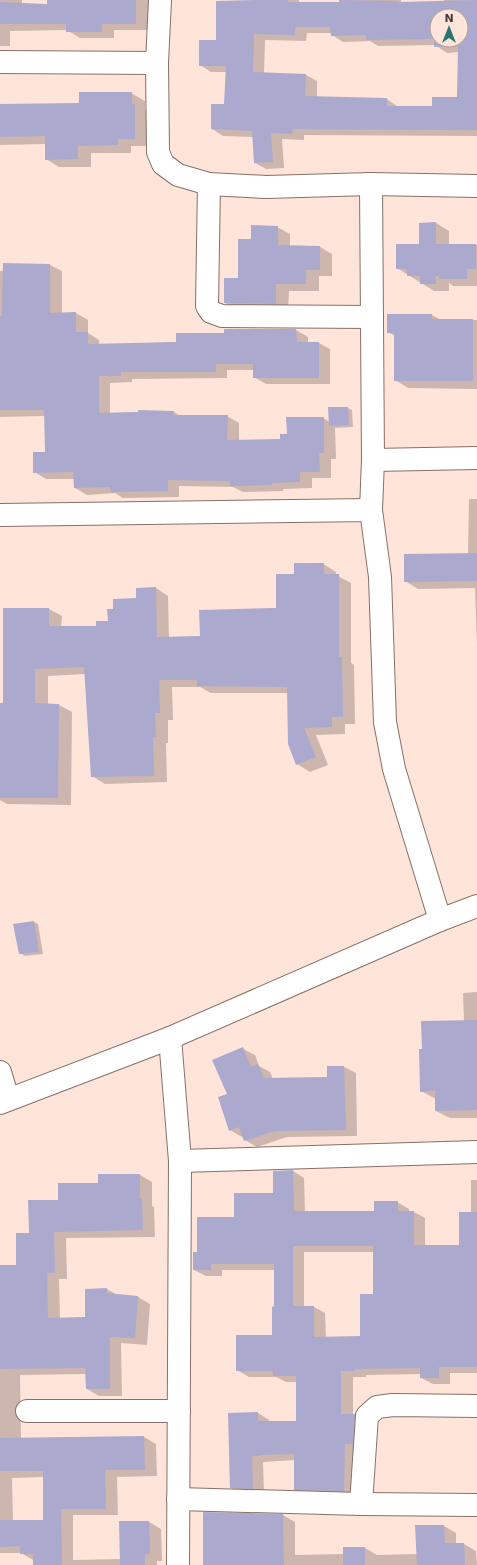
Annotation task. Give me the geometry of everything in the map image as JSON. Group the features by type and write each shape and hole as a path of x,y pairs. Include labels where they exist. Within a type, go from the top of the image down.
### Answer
{"street":[{"path":"160,0 157,63 158,152 164,164 178,175 209,184 266,187 371,184 477,186"},
{"path":"0,62 157,63"},
{"path":"209,184 208,306 211,312 222,316 372,317"},
{"path":"371,184 373,460 371,510 380,578 385,722 394,770 440,920"},
{"path":"373,460 477,458"},
{"path":"0,515 371,510"},
{"path":"0,1072 4,1101 170,1038 440,920 477,906"},
{"path":"170,1038 180,1161 178,1565"},
{"path":"180,1161 477,1152"},
{"path":"361,1504 367,1416 377,1407 393,1405 477,1406"},
{"path":"27,1411 179,1411"},
{"path":"178,1498 361,1504 477,1505"}],"building":[{"path":"47,0 136,0 136,24 102,24 102,32 66,32 66,24 0,24 0,2 47,4"},
{"path":"288,0 288,2 339,2 339,0 398,2 477,0 477,130 293,129 292,134 271,133 273,162 254,163 252,131 211,129 211,104 224,104 226,66 199,66 199,40 216,40 216,1","holes":["429,8 469,8 469,48 458,48 457,97 432,97 432,106 387,106 387,98 305,96 306,74 253,72 254,34 295,35 295,27 330,27 331,36 366,35 366,40 429,39"]},
{"path":"79,92 132,92 132,104 135,104 135,139 118,139 118,145 78,146 78,159 45,160 45,136 0,137 0,104 79,103"},
{"path":"436,222 436,244 476,244 476,269 467,269 467,279 439,279 439,276 436,276 436,284 420,284 420,276 407,276 407,269 396,269 396,244 419,244 419,223"},
{"path":"251,225 278,226 278,245 320,246 320,270 306,270 306,284 276,284 276,304 224,303 224,278 238,278 238,239 251,239"},
{"path":"3,263 50,264 50,313 76,312 76,332 88,332 88,344 176,342 176,333 224,333 224,329 296,329 297,342 319,342 319,378 253,378 253,364 216,364 216,372 121,372 121,376 99,376 99,413 138,412 138,410 174,411 174,415 228,415 227,440 280,439 280,434 287,434 286,417 324,417 324,453 319,453 320,472 300,472 300,482 272,483 272,485 230,486 230,481 168,480 168,491 111,492 110,487 74,488 73,472 33,473 33,452 45,452 44,410 0,410 0,316 2,316"},
{"path":"387,314 432,314 432,319 473,319 473,381 394,381 394,333 387,333"},
{"path":"328,407 348,407 349,425 329,426"},
{"path":"477,553 477,581 404,582 404,554"},
{"path":"294,563 324,563 324,574 339,574 339,657 342,657 343,717 332,717 332,727 304,728 316,757 296,765 288,744 287,687 197,686 197,680 159,680 160,713 155,713 156,737 153,737 154,776 91,777 84,667 35,669 35,703 59,704 58,798 0,798 0,703 3,703 3,608 49,608 49,626 96,626 96,621 108,621 107,609 113,609 113,599 136,598 136,588 156,587 157,637 200,636 199,610 276,608 276,574 294,574"},
{"path":"34,921 39,952 19,954 13,924"},
{"path":"477,1020 477,1110 435,1111 435,1091 420,1092 419,1049 422,1049 421,1021"},
{"path":"243,1047 251,1067 258,1064 264,1078 327,1077 327,1066 344,1066 346,1130 275,1131 244,1141 239,1127 229,1131 218,1097 227,1094 212,1060"},
{"path":"293,1170 294,1211 374,1211 374,1201 398,1201 398,1211 414,1211 414,1245 459,1245 459,1212 477,1212 477,1367 439,1367 439,1378 420,1378 420,1368 355,1369 355,1371 341,1371 341,1414 355,1414 353,1444 345,1444 344,1491 294,1490 294,1454 252,1456 253,1489 230,1488 228,1413 258,1412 258,1421 296,1421 296,1376 273,1376 273,1371 236,1371 236,1335 272,1335 274,1264 211,1264 211,1270 193,1270 193,1252 197,1252 197,1217 234,1217 234,1193 273,1193 273,1171","holes":["293,1246 373,1246 373,1294 360,1294 360,1336 314,1337 314,1306 293,1306"]},
{"path":"98,1174 140,1174 140,1199 142,1199 143,1230 54,1232 55,1273 47,1273 48,1318 85,1317 85,1289 107,1288 107,1293 138,1296 135,1338 110,1337 110,1389 86,1389 85,1368 0,1369 0,1265 16,1265 16,1233 29,1233 28,1200 58,1200 58,1183 98,1183"},
{"path":"144,1436 145,1470 105,1470 106,1509 61,1509 62,1565 33,1565 33,1554 20,1554 20,1546 0,1547 0,1520 43,1520 43,1471 0,1471 0,1438"},
{"path":"203,1512 283,1514 284,1565 203,1565"},
{"path":"119,1521 149,1521 150,1554 145,1554 145,1565 120,1565"},
{"path":"415,1525 444,1525 445,1543 464,1543 465,1565 417,1565"},
{"path":"343,1547 365,1547 365,1565 343,1565"}]}
